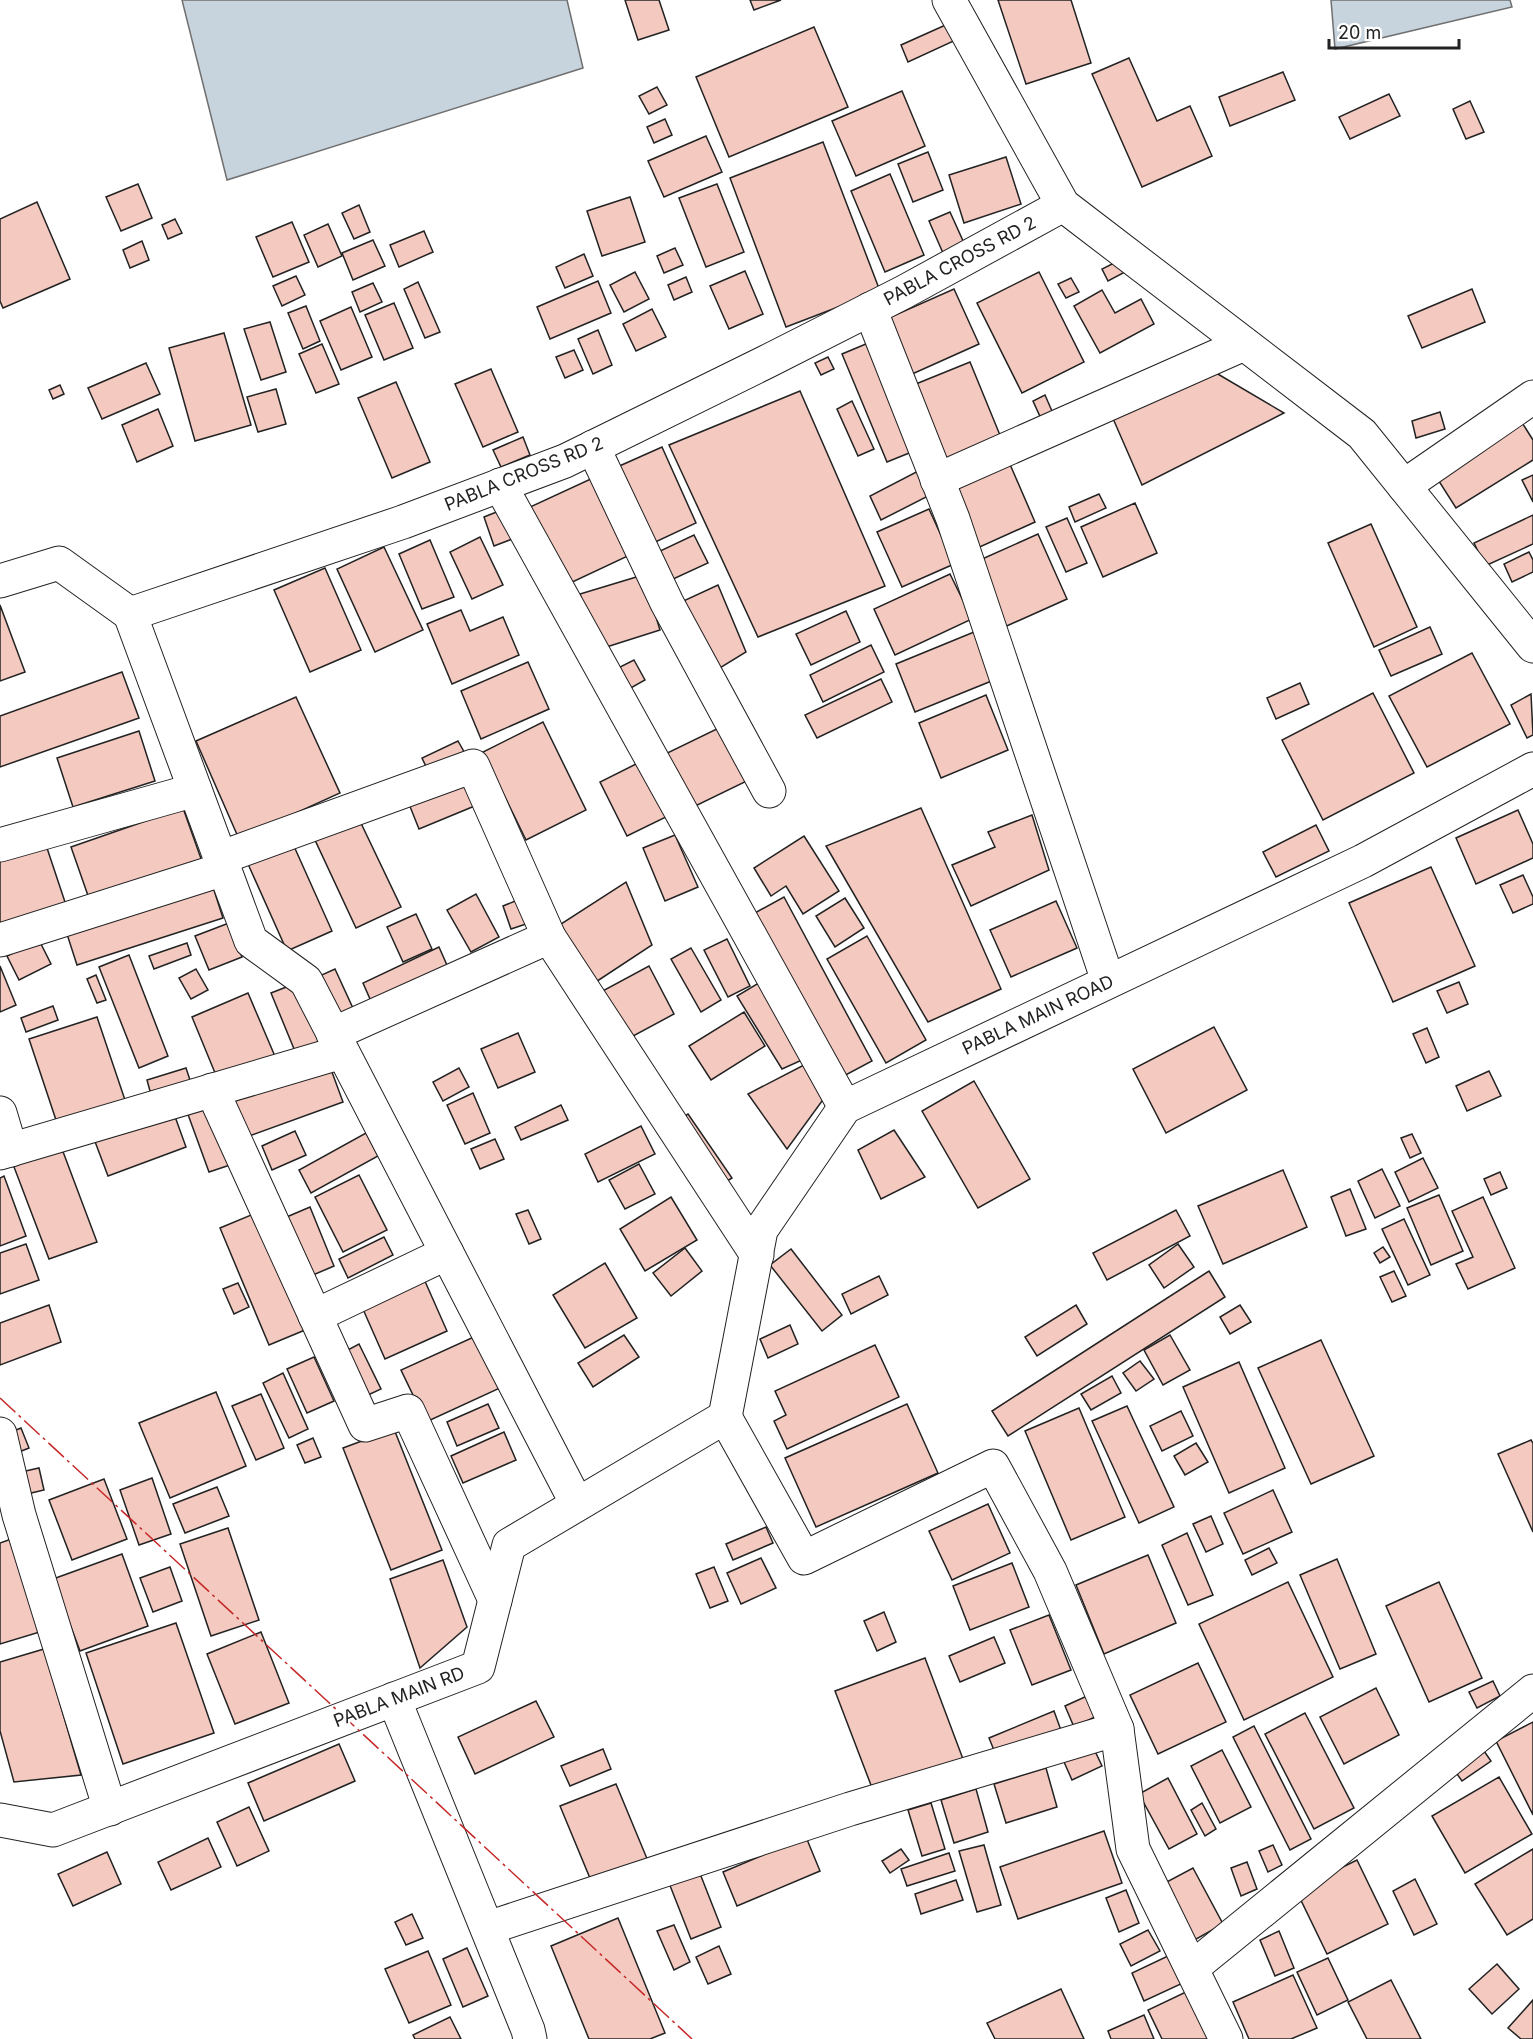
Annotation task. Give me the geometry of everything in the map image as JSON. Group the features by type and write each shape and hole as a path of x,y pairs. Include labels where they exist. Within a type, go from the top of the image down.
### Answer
{"street":[{"path":"950,0 1063,205 1362,434 1533,646"},
{"name":"PABLA CROSS RD 2","path":"130,614 315,552 565,460 870,309 1063,205"},
{"path":"870,309 953,519 1108,981"},
{"path":"937,480 1244,344"},
{"path":"1404,486 1533,397"},
{"path":"593,447 667,603 769,791"},
{"path":"500,485 845,1107 761,1230 725,1417 804,1558 993,1466 1050,1571 1117,1729 1133,1849 1226,2039"},
{"path":"0,581 59,563 130,614 250,941 306,981 577,1504"},
{"path":"0,940 222,863 473,766 549,937 757,1255"},
{"name":"PABLA MAIN ROAD","path":"845,1107 1362,861 1533,769"},
{"path":"0,845 195,790"},
{"path":"0,1113 5,1151 212,1090 338,1043 549,937"},
{"path":"212,1090 365,1425 408,1411 495,1600"},
{"path":"315,1316 447,1253"},
{"name":"PABLA MAIN RD","path":"0,1820 53,1830 478,1667 509,1545 725,1417"},
{"path":"0,1434 19,1515 110,1809"},
{"path":"1192,1968 1533,1691"},
{"path":"394,1699 488,1928 530,2039"},
{"path":"488,1928 838,1812 1117,1729"}],"shaded area":[{"path":"182,0 567,0 583,68 227,180"},
{"path":"1331,0 1510,0 1512,7 1335,49"}],"building":[{"path":"625,0 659,0 669,30 638,40"},
{"path":"750,0 781,0 754,10"},
{"path":"998,0 1071,0 1091,63 1026,84"},
{"path":"950,23 958,39 908,62 901,45"},
{"path":"814,27 848,107 729,157 696,77"},
{"path":"1129,58 1157,121 1190,106 1212,156 1142,187 1092,74"},
{"path":"1283,72 1295,100 1230,126 1219,97"},
{"path":"657,87 667,105 649,114 639,96"},
{"path":"902,91 925,146 856,176 832,121"},
{"path":"1389,94 1400,116 1350,139 1339,117"},
{"path":"1470,101 1484,132 1466,139 1453,109"},
{"path":"665,119 672,135 654,143 647,127"},
{"path":"706,136 722,172 664,197 648,161"},
{"path":"823,142 880,291 786,327 730,178"},
{"path":"928,152 943,190 913,202 898,164"},
{"path":"1006,157 1021,204 964,223 949,175"},
{"path":"890,174 924,255 885,272 851,191"},
{"path":"138,184 152,218 121,231 106,197"},
{"path":"717,184 744,252 706,267 679,198"},
{"path":"630,197 645,242 602,256 587,211"},
{"path":"37,202 70,279 3,308 0,301 0,219"},
{"path":"359,205 370,232 354,239 342,213"},
{"path":"950,212 964,243 943,253 929,221"},
{"path":"175,219 182,233 168,239 162,225"},
{"path":"292,222 309,262 273,277 256,237"},
{"path":"328,224 342,256 318,267 304,235"},
{"path":"424,231 433,252 399,267 390,245"},
{"path":"373,240 385,266 353,280 342,253"},
{"path":"142,241 149,260 130,268 123,250"},
{"path":"675,248 683,265 664,273 657,256"},
{"path":"584,254 593,276 565,288 556,267"},
{"path":"1118,261 1125,272 1108,281 1102,269"},
{"path":"745,271 763,314 729,329 710,286"},
{"path":"635,272 649,299 624,312 610,285"},
{"path":"1039,272 1084,362 1022,393 977,303"},
{"path":"296,276 305,295 282,306 273,286"},
{"path":"686,277 692,292 674,300 668,285"},
{"path":"1071,278 1079,292 1066,298 1058,284"},
{"path":"598,281 611,313 550,339 537,307"},
{"path":"418,282 440,332 425,338 404,289"},
{"path":"373,283 382,302 360,312 352,292"},
{"path":"954,289 979,344 910,375 884,320"},
{"path":"1472,289 1485,322 1422,348 1408,316"},
{"path":"1102,290 1115,313 1141,299 1154,324 1100,353 1074,306"},
{"path":"394,303 413,348 384,360 365,315"},
{"path":"306,306 320,341 303,349 288,313"},
{"path":"351,307 372,357 341,370 320,321"},
{"path":"652,309 666,337 636,351 623,324"},
{"path":"270,322 286,372 261,380 244,329"},
{"path":"598,330 612,365 593,374 578,339"},
{"path":"224,333 251,425 195,441 169,348"},
{"path":"873,341 919,449 887,462 842,354"},
{"path":"322,344 339,384 316,393 299,354"},
{"path":"574,350 583,370 565,378 556,357"},
{"path":"828,357 834,369 821,375 815,363"},
{"path":"970,362 1002,440 937,466 906,388"},
{"path":"146,363 160,394 102,419 88,388"},
{"path":"491,369 518,432 483,447 455,384"},
{"path":"1211,370 1284,413 1142,485 1111,414"},
{"path":"396,382 430,462 392,478 358,398"},
{"path":"60,385 64,394 53,399 49,390"},
{"path":"276,389 286,424 258,432 247,397"},
{"path":"800,391 885,586 758,637 669,445"},
{"path":"1045,395 1055,418 1043,423 1033,401"},
{"path":"852,401 874,449 858,456 837,409"},
{"path":"158,409 173,446 137,462 122,425"},
{"path":"1440,412 1445,429 1416,438 1412,421"},
{"path":"1521,421 1533,440 1533,460 1456,508 1435,475"},
{"path":"523,437 530,455 501,467 493,450"},
{"path":"662,447 696,523 649,545 615,468"},
{"path":"1009,462 1035,522 973,550 946,489"},
{"path":"924,468 936,492 881,520 870,496"},
{"path":"1533,475 1533,502 1522,480"},
{"path":"595,477 630,555 566,585 530,507"},
{"path":"1099,494 1106,508 1075,522 1069,507"},
{"path":"1135,503 1157,553 1103,577 1081,527"},
{"path":"504,509 515,538 494,546 484,517"},
{"path":"929,509 954,564 902,587 877,532"},
{"path":"1533,515 1533,544 1485,566 1474,543"},
{"path":"1067,518 1087,563 1066,572 1046,527"},
{"path":"1371,524 1417,627 1374,647 1328,543"},
{"path":"1038,534 1067,599 1000,629 971,564"},
{"path":"694,535 708,563 671,580 658,552"},
{"path":"480,537 503,585 472,599 450,552"},
{"path":"430,540 454,597 422,609 399,554"},
{"path":"384,547 423,630 375,652 337,569"},
{"path":"1529,552 1533,560 1533,572 1512,582 1504,564"},
{"path":"325,568 361,650 310,672 274,590"},
{"path":"950,574 972,619 895,655 874,609"},
{"path":"643,575 660,630 597,650 580,594"},
{"path":"718,585 746,652 715,671 679,603"},
{"path":"0,605 25,672 0,681"},
{"path":"461,610 470,631 503,617 519,655 452,684 427,624"},
{"path":"846,611 860,642 811,665 796,634"},
{"path":"1430,627 1442,654 1391,676 1379,650"},
{"path":"974,632 994,680 915,712 896,664"},
{"path":"871,645 884,672 823,702 810,675"},
{"path":"1472,653 1510,724 1427,767 1389,696"},
{"path":"634,660 645,680 629,689 618,668"},
{"path":"528,662 549,709 481,739 461,691"},
{"path":"122,672 139,718 0,767 0,716"},
{"path":"881,679 892,702 817,738 805,715"},
{"path":"1300,683 1309,704 1276,719 1267,698"},
{"path":"1373,693 1414,773 1323,820 1282,740"},
{"path":"1531,694 1533,735 1527,738 1511,705"},
{"path":"986,695 1008,750 941,778 919,723"},
{"path":"296,697 340,793 239,839 196,741"},
{"path":"543,722 586,810 526,840 483,752"},
{"path":"727,724 753,778 685,811 659,757"},
{"path":"139,731 155,781 73,807 57,758"},
{"path":"458,741 467,757 430,775 422,758"},
{"path":"638,763 666,817 627,836 600,782"},
{"path":"466,780 477,805 419,829 409,804"},
{"path":"183,808 204,867 92,907 71,847"},
{"path":"921,808 1001,989 928,1022 826,846"},
{"path":"1518,810 1533,844 1533,858 1476,884 1456,838"},
{"path":"1032,815 1049,870 971,906 952,865 995,847 988,832"},
{"path":"359,819 401,907 356,928 315,840"},
{"path":"1316,825 1329,851 1276,877 1263,852"},
{"path":"675,835 698,887 665,901 643,848"},
{"path":"804,836 839,891 803,914 786,886 771,896 754,868"},
{"path":"45,842 66,905 0,927 0,857"},
{"path":"293,844 332,931 287,951 248,864"},
{"path":"1431,867 1475,966 1393,1002 1349,903"},
{"path":"1523,875 1533,897 1533,904 1513,913 1500,885"},
{"path":"626,882 652,945 573,997 547,933"},
{"path":"212,884 223,918 77,965 66,931"},
{"path":"476,894 499,937 471,952 447,910"},
{"path":"784,897 872,1061 840,1078 753,914"},
{"path":"845,898 864,928 835,947 816,916"},
{"path":"520,899 529,923 511,929 503,906"},
{"path":"1056,901 1077,948 1011,977 990,930"},
{"path":"416,914 432,949 403,962 387,927"},
{"path":"229,923 242,957 209,970 195,936"},
{"path":"867,936 926,1040 886,1063 827,959"},
{"path":"727,939 750,986 728,997 704,950"},
{"path":"39,940 51,964 19,980 7,956"},
{"path":"187,943 191,955 154,969 149,956"},
{"path":"439,947 450,972 374,1008 363,983"},
{"path":"691,948 721,1000 701,1012 671,959"},
{"path":"129,955 168,1056 139,1068 99,967"},
{"path":"0,966 16,1005 0,1012"},
{"path":"649,966 674,1014 622,1042 597,994"},
{"path":"196,969 208,990 191,999 179,978"},
{"path":"335,969 357,1017 337,1026 315,978"},
{"path":"96,975 106,1000 97,1003 87,979"},
{"path":"767,978 811,1056 782,1069 737,996"},
{"path":"1459,982 1468,1004 1447,1013 1437,991"},
{"path":"294,984 323,1051 299,1061 271,993"},
{"path":"248,993 277,1061 220,1085 192,1017"},
{"path":"53,1006 58,1020 26,1032 21,1018"},
{"path":"744,1012 765,1046 711,1080 689,1046"},
{"path":"97,1017 126,1103 58,1126 29,1039"},
{"path":"1214,1027 1247,1090 1166,1133 1133,1069"},
{"path":"1427,1028 1439,1057 1426,1063 1413,1034"},
{"path":"518,1033 535,1072 498,1088 481,1049"},
{"path":"329,1064 343,1102 241,1139 226,1101"},
{"path":"804,1065 825,1097 787,1149 748,1094"},
{"path":"186,1068 193,1089 153,1102 147,1080"},
{"path":"459,1068 469,1087 443,1101 433,1082"},
{"path":"1489,1071 1501,1096 1467,1111 1456,1086"},
{"path":"974,1081 1030,1179 978,1208 922,1111"},
{"path":"473,1093 490,1133 465,1144 447,1105"},
{"path":"208,1102 230,1165 209,1172 186,1109"},
{"path":"561,1105 568,1120 521,1140 515,1127"},
{"path":"173,1111 186,1147 108,1176 94,1139"},
{"path":"688,1114 732,1178 718,1187 674,1123"},
{"path":"641,1126 655,1154 598,1182 585,1154"},
{"path":"894,1130 925,1177 881,1199 858,1150"},
{"path":"295,1131 306,1155 272,1170 262,1146"},
{"path":"366,1133 378,1156 311,1193 299,1170"},
{"path":"1412,1134 1421,1153 1410,1158 1401,1138"},
{"path":"495,1139 504,1159 480,1169 471,1149"},
{"path":"59,1141 97,1242 49,1259 11,1159"},
{"path":"1423,1158 1438,1188 1409,1202 1395,1172"},
{"path":"639,1164 655,1194 625,1209 609,1180"},
{"path":"1382,1169 1400,1206 1375,1218 1358,1181"},
{"path":"1283,1170 1307,1227 1223,1264 1198,1206"},
{"path":"1500,1172 1507,1188 1491,1195 1484,1179"},
{"path":"359,1175 387,1230 343,1252 315,1197"},
{"path":"4,1176 26,1236 0,1246 0,1178"},
{"path":"1350,1189 1366,1229 1346,1236 1331,1197"},
{"path":"1439,1195 1463,1251 1431,1265 1407,1208"},
{"path":"671,1197 697,1240 645,1271 620,1229"},
{"path":"1483,1197 1515,1268 1468,1289 1456,1264 1473,1257 1452,1211"},
{"path":"310,1207 334,1266 306,1278 282,1219"},
{"path":"528,1210 541,1239 529,1244 516,1214"},
{"path":"1176,1210 1190,1236 1107,1280 1093,1253"},
{"path":"256,1213 305,1330 269,1345 220,1228"},
{"path":"1404,1219 1430,1275 1408,1285 1382,1229"},
{"path":"384,1237 393,1255 348,1278 339,1259"},
{"path":"26,1244 39,1280 0,1294 0,1253"},
{"path":"1178,1244 1194,1267 1164,1288 1149,1265"},
{"path":"1383,1247 1390,1257 1380,1263 1374,1253"},
{"path":"685,1248 702,1271 671,1296 653,1273"},
{"path":"791,1249 842,1315 822,1331 770,1265"},
{"path":"605,1263 637,1318 585,1348 553,1295"},
{"path":"1209,1271 1225,1297 1008,1436 992,1411"},
{"path":"1394,1271 1406,1296 1392,1302 1380,1277"},
{"path":"879,1276 888,1295 851,1314 842,1294"},
{"path":"424,1279 447,1331 385,1359 362,1307"},
{"path":"238,1283 249,1307 234,1314 223,1289"},
{"path":"49,1305 61,1342 0,1365 0,1323"},
{"path":"1076,1305 1087,1324 1037,1356 1025,1337"},
{"path":"1240,1305 1251,1322 1230,1334 1220,1317"},
{"path":"790,1325 798,1344 768,1358 760,1339"},
{"path":"624,1335 639,1357 593,1387 578,1363"},
{"path":"1170,1335 1190,1370 1163,1385 1144,1350"},
{"path":"476,1336 500,1388 426,1422 401,1370"},
{"path":"1321,1340 1374,1456 1311,1484 1258,1368"},
{"path":"359,1344 381,1389 366,1396 344,1352"},
{"path":"875,1345 899,1397 787,1449 774,1421 786,1415 775,1391"},
{"path":"314,1357 334,1401 307,1413 287,1369"},
{"path":"1140,1361 1154,1379 1136,1391 1123,1373"},
{"path":"1239,1362 1285,1468 1229,1493 1183,1387"},
{"path":"283,1373 308,1429 289,1438 263,1383"},
{"path":"1112,1376 1121,1393 1091,1410 1081,1394"},
{"path":"216,1392 246,1466 170,1498 139,1423"},
{"path":"261,1394 284,1448 256,1460 232,1406"},
{"path":"488,1404 499,1428 457,1446 447,1422"},
{"path":"907,1404 938,1473 816,1527 785,1458"},
{"path":"1127,1406 1174,1507 1139,1523 1092,1421"},
{"path":"1079,1408 1125,1517 1071,1540 1025,1431"},
{"path":"1181,1411 1193,1436 1162,1451 1150,1426"},
{"path":"21,1428 29,1448 19,1452 11,1432"},
{"path":"394,1429 442,1550 391,1570 343,1448"},
{"path":"504,1432 516,1460 463,1483 451,1456"},
{"path":"313,1438 321,1457 305,1463 297,1445"},
{"path":"1531,1440 1533,1443 1533,1532 1498,1454"},
{"path":"1196,1443 1208,1462 1185,1475 1174,1456"},
{"path":"39,1468 44,1490 27,1494 21,1472"},
{"path":"152,1478 171,1534 139,1545 120,1490"},
{"path":"104,1479 127,1539 72,1560 49,1500"},
{"path":"217,1487 229,1516 185,1533 173,1504"},
{"path":"1273,1490 1292,1532 1243,1554 1224,1513"},
{"path":"988,1504 1010,1553 952,1580 929,1531"},
{"path":"1211,1516 1223,1544 1206,1552 1193,1524"},
{"path":"766,1527 773,1543 733,1560 726,1544"},
{"path":"228,1528 259,1620 211,1636 180,1544"},
{"path":"1187,1533 1213,1595 1188,1605 1162,1545"},
{"path":"14,1538 43,1631 0,1644 0,1543"},
{"path":"1269,1548 1277,1563 1252,1575 1245,1560"},
{"path":"122,1554 148,1626 80,1651 53,1579"},
{"path":"1148,1555 1176,1623 1104,1654 1076,1585"},
{"path":"761,1558 776,1588 741,1604 727,1573"},
{"path":"1337,1559 1376,1654 1340,1669 1300,1575"},
{"path":"443,1560 467,1627 420,1668 390,1579"},
{"path":"1012,1563 1029,1607 970,1630 953,1586"},
{"path":"170,1567 182,1601 153,1612 140,1578"},
{"path":"714,1567 728,1601 710,1608 696,1574"},
{"path":"1288,1582 1333,1677 1244,1720 1199,1624"},
{"path":"1439,1582 1482,1678 1429,1702 1386,1606"},
{"path":"884,1612 896,1642 877,1651 864,1621"},
{"path":"1049,1615 1071,1670 1032,1685 1010,1630"},
{"path":"176,1623 214,1733 123,1764 86,1653"},
{"path":"261,1632 289,1703 235,1724 207,1654"},
{"path":"994,1637 1005,1663 960,1682 949,1656"},
{"path":"44,1649 81,1775 14,1782 0,1731 0,1662"},
{"path":"925,1658 963,1759 874,1793 835,1691"},
{"path":"1198,1663 1226,1722 1158,1754 1130,1695"},
{"path":"1493,1681 1500,1696 1477,1708 1469,1692"},
{"path":"1376,1688 1399,1735 1344,1764 1320,1717"},
{"path":"1087,1696 1097,1716 1074,1727 1065,1706"},
{"path":"536,1701 554,1737 475,1774 458,1737"},
{"path":"1054,1711 1062,1733 998,1760 989,1738"},
{"path":"1305,1713 1354,1808 1314,1829 1265,1734"},
{"path":"1533,1722 1533,1815 1496,1741"},
{"path":"1254,1726 1311,1839 1290,1850 1233,1737"},
{"path":"339,1744 355,1781 264,1821 248,1783"},
{"path":"603,1749 611,1769 570,1786 561,1766"},
{"path":"1094,1749 1102,1766 1072,1780 1064,1762"},
{"path":"1222,1750 1251,1807 1220,1823 1191,1766"},
{"path":"1484,1751 1491,1761 1462,1781 1455,1771"},
{"path":"1046,1768 1057,1807 1006,1823 994,1784"},
{"path":"1499,1777 1532,1834 1465,1873 1432,1816"},
{"path":"1168,1778 1197,1834 1169,1849 1139,1794"},
{"path":"616,1784 648,1861 592,1883 560,1806"},
{"path":"976,1789 988,1832 954,1843 941,1800"},
{"path":"931,1803 945,1849 922,1856 908,1810"},
{"path":"1202,1803 1216,1829 1205,1836 1191,1810"},
{"path":"249,1807 269,1851 237,1866 217,1822"},
{"path":"1104,1831 1122,1883 1018,1919 1000,1867"},
{"path":"806,1837 820,1871 737,1906 723,1872"},
{"path":"208,1838 221,1867 171,1890 158,1862"},
{"path":"984,1845 1001,1905 977,1912 959,1851"},
{"path":"1273,1845 1282,1865 1268,1872 1259,1851"},
{"path":"901,1849 909,1860 890,1873 882,1861"},
{"path":"1533,1849 1533,1919 1507,1935 1475,1884"},
{"path":"107,1852 121,1884 73,1906 58,1874"},
{"path":"949,1853 955,1871 907,1886 901,1869"},
{"path":"1357,1860 1388,1924 1327,1954 1296,1890"},
{"path":"1247,1862 1257,1889 1241,1896 1231,1868"},
{"path":"1193,1868 1223,1924 1191,1942 1161,1885"},
{"path":"699,1871 721,1927 691,1939 669,1883"},
{"path":"1415,1879 1437,1924 1414,1935 1393,1891"},
{"path":"956,1880 963,1900 921,1914 915,1894"},
{"path":"1126,1890 1139,1923 1119,1932 1106,1898"},
{"path":"412,1914 423,1938 406,1945 395,1922"},
{"path":"618,1918 665,2033 650,2039 589,2039 551,1946"},
{"path":"674,1925 690,1962 674,1970 657,1931"},
{"path":"1148,1930 1160,1951 1131,1966 1120,1944"},
{"path":"1279,1931 1294,1968 1275,1976 1260,1940"},
{"path":"719,1946 731,1974 708,1984 696,1957"},
{"path":"467,1948 488,1996 463,2007 443,1959"},
{"path":"428,1951 451,2005 409,2023 385,1969"},
{"path":"1170,1955 1183,1983 1144,2001 1132,1973"},
{"path":"1328,1958 1348,2000 1317,2015 1297,1972"},
{"path":"1497,1964 1519,1989 1492,2014 1469,1989"},
{"path":"1293,1975 1317,2028 1291,2039 1249,2039 1233,2002"},
{"path":"1391,1980 1421,2039 1367,2039 1348,2002"},
{"path":"1061,1989 1084,2039 995,2039 987,2023"},
{"path":"1188,1991 1210,2039 1162,2039 1148,2010"},
{"path":"1533,2000 1533,2039 1521,2039 1508,2028"},
{"path":"1144,2015 1154,2039 1111,2039 1108,2031"},
{"path":"450,2017 461,2039 415,2039 413,2035"}],"power":[{"path":"0,1398 692,2039"}]}
